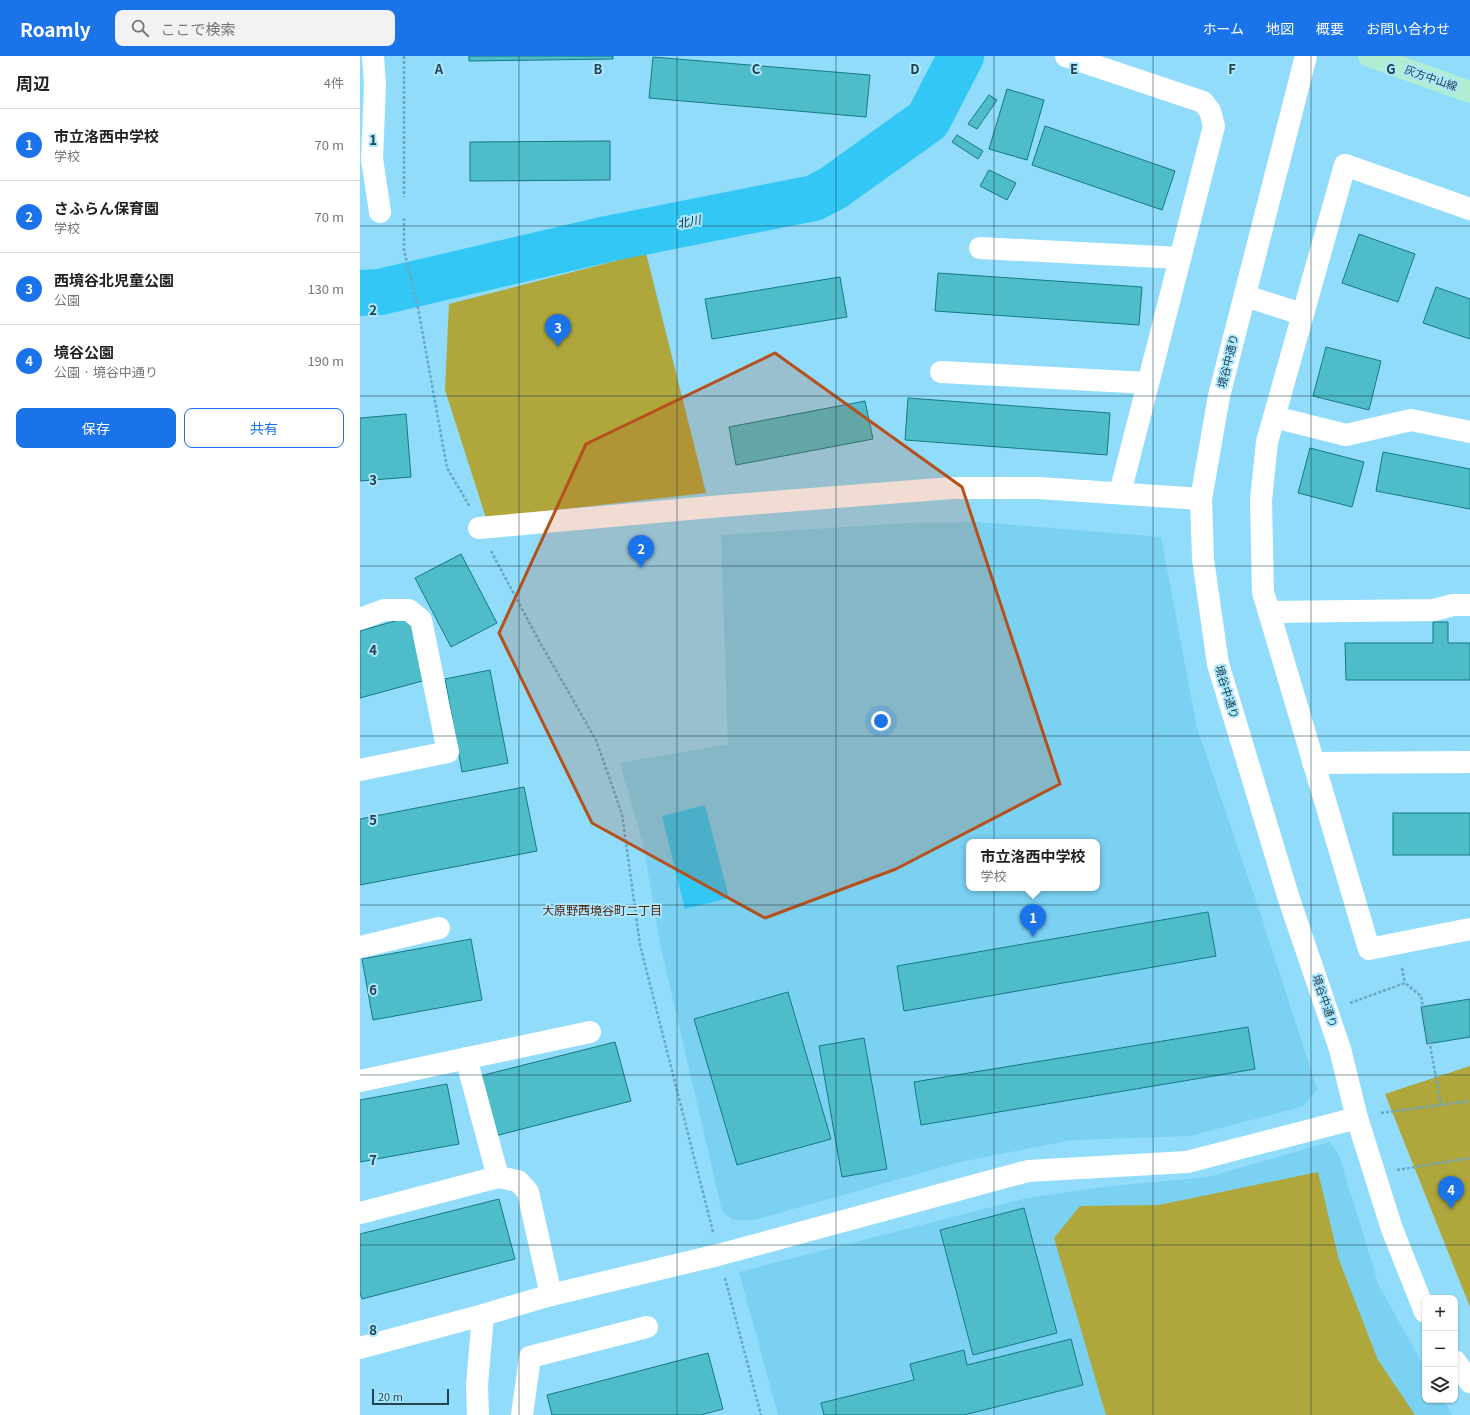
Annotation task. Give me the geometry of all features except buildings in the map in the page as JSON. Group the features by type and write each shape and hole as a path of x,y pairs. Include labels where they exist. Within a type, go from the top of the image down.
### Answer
{"main road":[{"name":"灰方中山線","path":"1369,56 1470,92"}],"street":[{"path":"373,56 375,85 372,159 380,212"},
{"path":"1066,56 1203,102 1210,112 1214,126 1120,493"},
{"name":"境谷中通り","path":"1306,56 1219,396 1201,499 1203,559 1218,664 1289,899 1331,1018 1357,1118 1392,1229 1422,1304"},
{"path":"1470,209 1345,165 1267,442 1262,500 1263,592 1369,949 1470,929"},
{"path":"980,248 1180,258"},
{"path":"1245,296 1302,314"},
{"path":"941,372 1148,383"},
{"path":"1274,417 1346,435 1411,420 1470,432"},
{"path":"479,528 722,506 952,488 1039,488 1201,499"},
{"path":"1269,612 1434,610 1453,605 1470,605"},
{"path":"360,619 384,610 409,610 420,620 448,752 360,770"},
{"path":"1313,763 1470,762"},
{"path":"360,947 439,928"},
{"path":"360,1081 590,1032"},
{"path":"466,1058 498,1177"},
{"path":"360,1348 551,1295 718,1255 1028,1171 1187,1162 1357,1118"},
{"path":"360,1213 498,1177 518,1181 528,1192 551,1295"},
{"path":"478,1415 478,1364 483,1315"},
{"path":"522,1415 530,1357 646,1327"},
{"path":"1458,1365 1470,1382"}],"path":[{"path":"404,56 404,204"},
{"path":"404,211 404,250 417,302 447,468 469,506 479,528 538,639 596,740 622,814 640,945 718,1255 761,1415"},
{"path":"1331,1018 1345,1005 1405,983 1421,996 1441,1105"},
{"path":"1357,1118 1470,1101"},
{"path":"1396,1170 1470,1158"}],"highlighted area":[{"path":"775,353 962,487 1060,784 896,869 765,918 592,823 499,633 586,444"}],"shaded area":[{"path":"646,253 706,493 486,518 445,390 449,304"},
{"path":"977,522 1161,537 1197,728 1259,909 1317,1089 1304,1106 1190,1136 1072,1140 960,1162 754,1220 733,1220 722,1211 660,944 643,843 620,763 728,744 721,535 907,523"},
{"path":"705,805 729,898 685,909 662,816"},
{"path":"1470,1066 1470,1307 1385,1094"},
{"path":"1330,1142 1339,1155 1379,1286 1422,1363 1422,1403 1446,1403 1452,1415 778,1415 739,1272 1027,1198 1103,1187 1208,1177"},
{"path":"1318,1172 1339,1260 1378,1360 1415,1415 1106,1415 1054,1238 1080,1206 1159,1205"}],"waterway":[{"name":"北川","path":"360,293 380,292 607,239 814,198 833,188 928,120 961,56"}],"place":[{"name":"西境谷北児童公園","path":"558,347"},
{"name":"さふらん保育園","path":"641,568"},
{"name":"市立洛西中学校","path":"1033,937"},
{"name":"境谷公園","path":"1451,1209"}],"district":[{"name":"大原野西境谷町二丁目","path":"602,911"}]}
